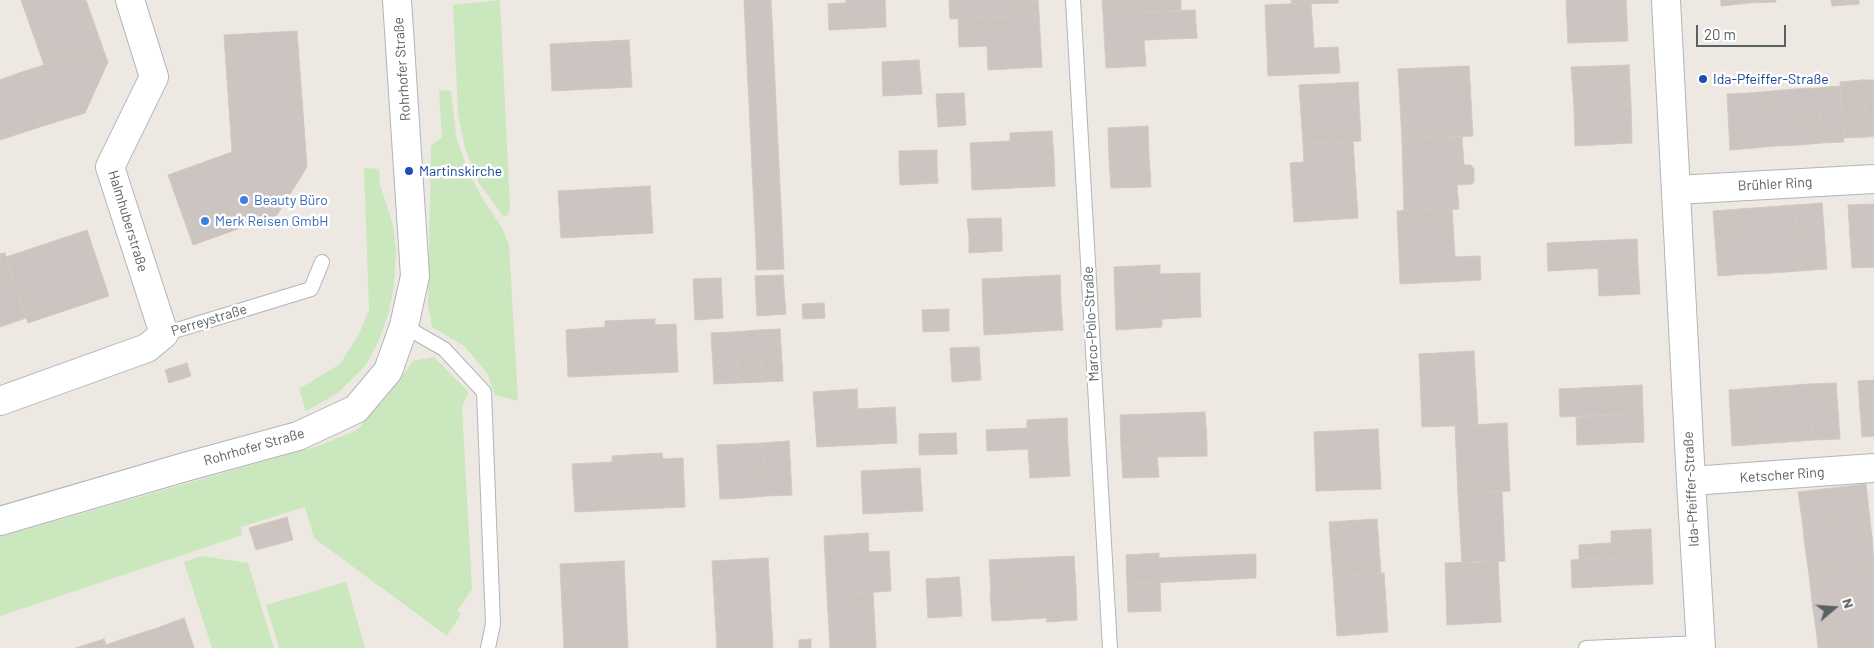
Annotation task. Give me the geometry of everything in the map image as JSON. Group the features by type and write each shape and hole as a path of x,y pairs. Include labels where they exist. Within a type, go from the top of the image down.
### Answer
{"street":[{"name":"Halmhuberstraße","path":"130,0 154,77 110,167 164,334"},
{"name":"Rohrhofer Straße","path":"0,521 298,436 356,409 388,371 404,326 415,276 397,0"},
{"name":"Ida-Pfeiffer-Straße","path":"1666,0 1701,646"},
{"name":"Brühler Ring","path":"1676,190 1874,179"},
{"name":"Perreystraße","path":"0,401 147,348 164,334"},
{"name":"Ketscher Ring","path":"1691,481 1874,468"}],"lane":[{"name":"Marco-Polo-Straße","path":"1073,0 1110,648"},
{"name":"Perreystraße","path":"164,334 312,290 322,262"},
{"path":"404,326 444,349 484,392 493,624 488,648"},
{"path":"1586,648 1701,646"}],"green space":[{"path":"500,0 510,208 508,215 503,216 479,183 465,148 458,113 453,5"},
{"path":"439,90 451,91 456,136 468,172 502,228 509,245 518,401 495,395 487,373 464,346 432,327 428,305 431,146 442,137"},
{"path":"364,168 379,169 380,185 393,225 396,252 394,285 389,312 379,340 366,365 338,393 306,411 299,389 340,364 359,334 369,310"},
{"path":"434,357 469,392 462,407 472,589 457,611 461,614 447,636 314,538 305,507 241,527 242,535 0,616 0,537 321,445 357,430 389,394 413,361"},
{"path":"201,556 248,563 274,648 212,648 184,562"},
{"path":"346,582 365,648 279,648 266,605"}],"building":[{"path":"21,0 86,0 102,46 44,65"},
{"path":"744,0 771,0 784,269 757,270"},
{"path":"846,0 885,0 886,27 829,30 828,4 846,3"},
{"path":"949,0 1038,0 1039,15 950,19"},
{"path":"1102,0 1181,0 1181,11 1103,14"},
{"path":"1291,0 1338,0 1338,3 1292,4"},
{"path":"1566,0 1626,0 1628,41 1568,43"},
{"path":"1721,0 1748,0 1749,3 1721,6"},
{"path":"1748,0 1776,0 1776,2 1749,3"},
{"path":"1831,0 1859,0 1859,4 1832,6"},
{"path":"1311,3 1314,48 1338,47 1340,73 1268,76 1265,5"},
{"path":"1195,10 1197,38 1144,40 1146,66 1106,68 1103,14"},
{"path":"1039,15 1042,67 988,70 987,46 959,47 958,19"},
{"path":"297,31 307,167 277,215 193,245 168,175 232,152 224,35"},
{"path":"629,40 632,87 552,91 550,44"},
{"path":"102,46 108,62 85,113 40,127 22,72"},
{"path":"919,60 922,94 883,96 882,62"},
{"path":"1629,65 1631,104 1574,106 1571,67"},
{"path":"1469,66 1473,136 1402,139 1398,69"},
{"path":"22,72 40,127 0,140 0,80"},
{"path":"1863,80 1867,137 1844,138 1840,82"},
{"path":"1863,80 1874,80 1874,136 1867,137"},
{"path":"1358,82 1361,141 1303,144 1299,85"},
{"path":"1840,86 1844,142 1822,143 1818,88"},
{"path":"1818,88 1822,143 1799,145 1795,89"},
{"path":"1795,89 1799,145 1776,146 1772,91"},
{"path":"1772,91 1776,146 1754,148 1749,93"},
{"path":"964,93 966,125 938,127 936,94"},
{"path":"1749,93 1754,148 1730,150 1727,94"},
{"path":"1631,104 1632,143 1575,146 1574,106"},
{"path":"1148,126 1149,156 1109,158 1108,128"},
{"path":"1052,131 1054,159 971,163 970,143 1010,141 1010,133"},
{"path":"1462,137 1464,165 1471,165 1474,169 1474,181 1472,184 1457,185 1459,209 1404,211 1402,139"},
{"path":"1353,141 1358,218 1294,222 1290,163 1304,162 1303,144"},
{"path":"937,150 937,165 899,167 899,151"},
{"path":"1149,156 1151,187 1111,188 1109,158"},
{"path":"1054,159 1055,186 972,190 971,163"},
{"path":"937,165 938,183 900,185 899,167"},
{"path":"650,186 653,233 561,238 558,191"},
{"path":"1822,203 1827,269 1799,271 1795,205"},
{"path":"1874,204 1874,267 1852,268 1848,205"},
{"path":"1795,205 1799,271 1772,273 1768,207"},
{"path":"1768,207 1772,273 1745,274 1740,209"},
{"path":"1452,209 1455,257 1480,256 1481,280 1400,284 1397,211"},
{"path":"1740,209 1745,274 1718,276 1713,211"},
{"path":"1001,218 1002,234 969,236 967,219"},
{"path":"87,230 109,296 28,323 6,257"},
{"path":"1002,234 1002,251 969,253 969,236"},
{"path":"1637,239 1638,266 1548,271 1547,243"},
{"path":"5,253 26,318 0,327 0,254"},
{"path":"1160,265 1160,274 1200,273 1200,295 1115,298 1114,267"},
{"path":"1638,266 1640,294 1599,296 1598,268"},
{"path":"783,275 786,314 757,316 755,276"},
{"path":"1060,275 1061,303 983,307 982,279"},
{"path":"721,278 723,318 695,320 693,279"},
{"path":"1200,295 1201,317 1162,319 1162,327 1116,330 1115,298"},
{"path":"824,303 825,318 803,319 802,304"},
{"path":"1061,303 1063,330 984,335 983,307"},
{"path":"949,309 949,331 923,332 922,310"},
{"path":"655,319 655,325 676,324 678,372 568,377 566,330 605,327 605,321"},
{"path":"780,329 783,381 762,382 759,330"},
{"path":"759,330 762,382 738,383 735,332"},
{"path":"735,332 738,383 714,384 711,333"},
{"path":"979,347 980,364 951,366 950,348"},
{"path":"1474,351 1478,425 1422,427 1419,354"},
{"path":"187,363 191,376 169,383 165,370"},
{"path":"980,364 981,380 952,382 951,366"},
{"path":"1874,380 1874,436 1862,437 1858,381"},
{"path":"1836,383 1840,439 1813,440 1809,384"},
{"path":"1809,384 1813,440 1787,442 1783,386"},
{"path":"1642,385 1643,413 1560,417 1559,389"},
{"path":"1783,386 1787,442 1759,444 1756,388"},
{"path":"1756,388 1759,444 1732,446 1729,390"},
{"path":"857,389 858,409 895,407 897,443 817,447 813,392"},
{"path":"1205,412 1207,443 1121,447 1120,415"},
{"path":"1643,413 1644,442 1577,445 1576,417"},
{"path":"1067,418 1068,447 987,451 986,430 1027,428 1027,420"},
{"path":"1507,423 1510,491 1458,494 1455,426"},
{"path":"1378,429 1381,489 1316,491 1314,432"},
{"path":"956,433 957,454 919,455 919,434"},
{"path":"789,441 792,495 766,496 763,443"},
{"path":"763,443 766,496 744,498 741,444"},
{"path":"1207,443 1207,456 1157,457 1159,477 1123,478 1121,447"},
{"path":"741,444 744,498 720,499 717,445"},
{"path":"1068,447 1070,476 1030,478 1028,449"},
{"path":"662,453 663,459 683,458 685,507 575,512 572,464 612,462 612,456"},
{"path":"920,468 923,511 863,514 861,471"},
{"path":"1866,484 1869,511 1802,519 1798,492"},
{"path":"1502,491 1505,561 1462,563 1458,494"},
{"path":"1869,511 1872,538 1805,547 1802,519"},
{"path":"287,517 293,540 256,550 249,528"},
{"path":"1377,519 1381,573 1333,577 1329,522"},
{"path":"1651,529 1652,556 1579,560 1579,545 1611,543 1611,531"},
{"path":"868,533 869,552 889,551 891,591 827,595 824,536"},
{"path":"1872,538 1874,566 1809,574 1805,547"},
{"path":"1159,553 1159,558 1256,554 1256,578 1127,584 1126,555"},
{"path":"1074,556 1076,588 991,592 989,560"},
{"path":"1652,556 1653,584 1572,588 1571,560"},
{"path":"768,558 773,648 717,648 712,561"},
{"path":"624,561 628,648 564,648 560,564"},
{"path":"1498,561 1501,622 1447,625 1445,563"},
{"path":"1874,566 1874,594 1812,602 1809,574"},
{"path":"1384,573 1388,632 1337,636 1333,577"},
{"path":"959,577 961,597 927,599 926,579"},
{"path":"1160,582 1161,611 1128,612 1127,584"},
{"path":"1076,588 1077,620 1046,622 1047,618 992,621 990,592"},
{"path":"873,592 876,648 830,648 827,595"},
{"path":"1874,594 1874,622 1816,629 1812,602"},
{"path":"961,597 962,616 928,618 927,599"},
{"path":"184,618 194,648 164,648 157,628"},
{"path":"1874,622 1874,648 1818,648 1816,629"},
{"path":"157,628 164,648 136,648 132,636"},
{"path":"132,636 136,648 107,648 106,645"},
{"path":"104,639 107,648 76,648"},
{"path":"811,639 811,648 799,648 799,640"}],"place":[{"name":"Ida-Pfeiffer-Straße","path":"1703,79"},
{"name":"Martinskirche","path":"409,171"},
{"name":"Beauty Büro","path":"244,200"},
{"name":"Merk Reisen GmbH","path":"205,221"}]}
